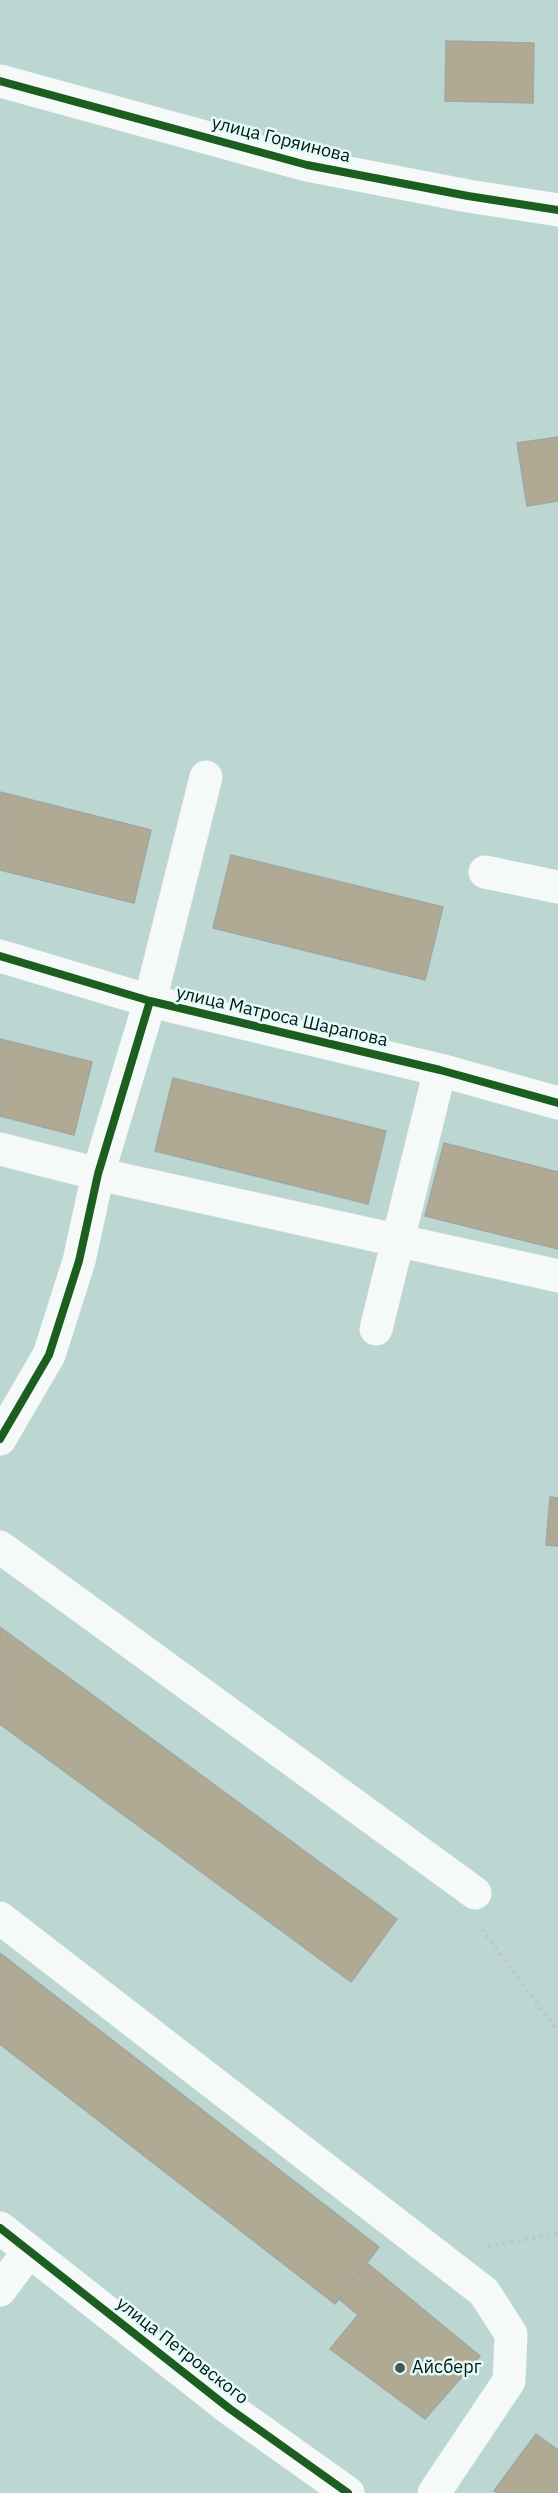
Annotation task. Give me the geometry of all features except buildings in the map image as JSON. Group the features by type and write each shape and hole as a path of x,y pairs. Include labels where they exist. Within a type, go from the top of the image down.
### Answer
{"street":[{"name":"улица Горяинова","path":"0,81 307,165 468,196 558,210"},
{"path":"0,1439 49,1354 78,1261 98,1174 150,1001 206,777"},
{"path":"485,872 558,887"},
{"name":"улица Матроса Шарапова","path":"0,956 150,1001 441,1070 558,1103"},
{"path":"376,1329 441,1070"},
{"path":"0,1149 98,1174 558,1276"},
{"path":"0,1547 475,1893"},
{"path":"0,1918 484,2292 511,2334 509,2381 434,2493"},
{"name":"улица Петровского","path":"0,2228 230,2409 348,2493"},
{"path":"0,2290 29,2251"}],"path":[{"path":"475,1893 473,1917 558,2032"},
{"path":"437,2256 558,2233"}],"cycle path":[{"path":"0,81 307,165 468,196 558,210"},
{"path":"0,956 150,1001 440,1070 558,1103"},
{"path":"0,1439 49,1355 79,1261 98,1174 150,1001"},
{"path":"0,2228 230,2409 348,2493"}],"place":[{"name":"Айсберг","path":"400,2368"}]}
